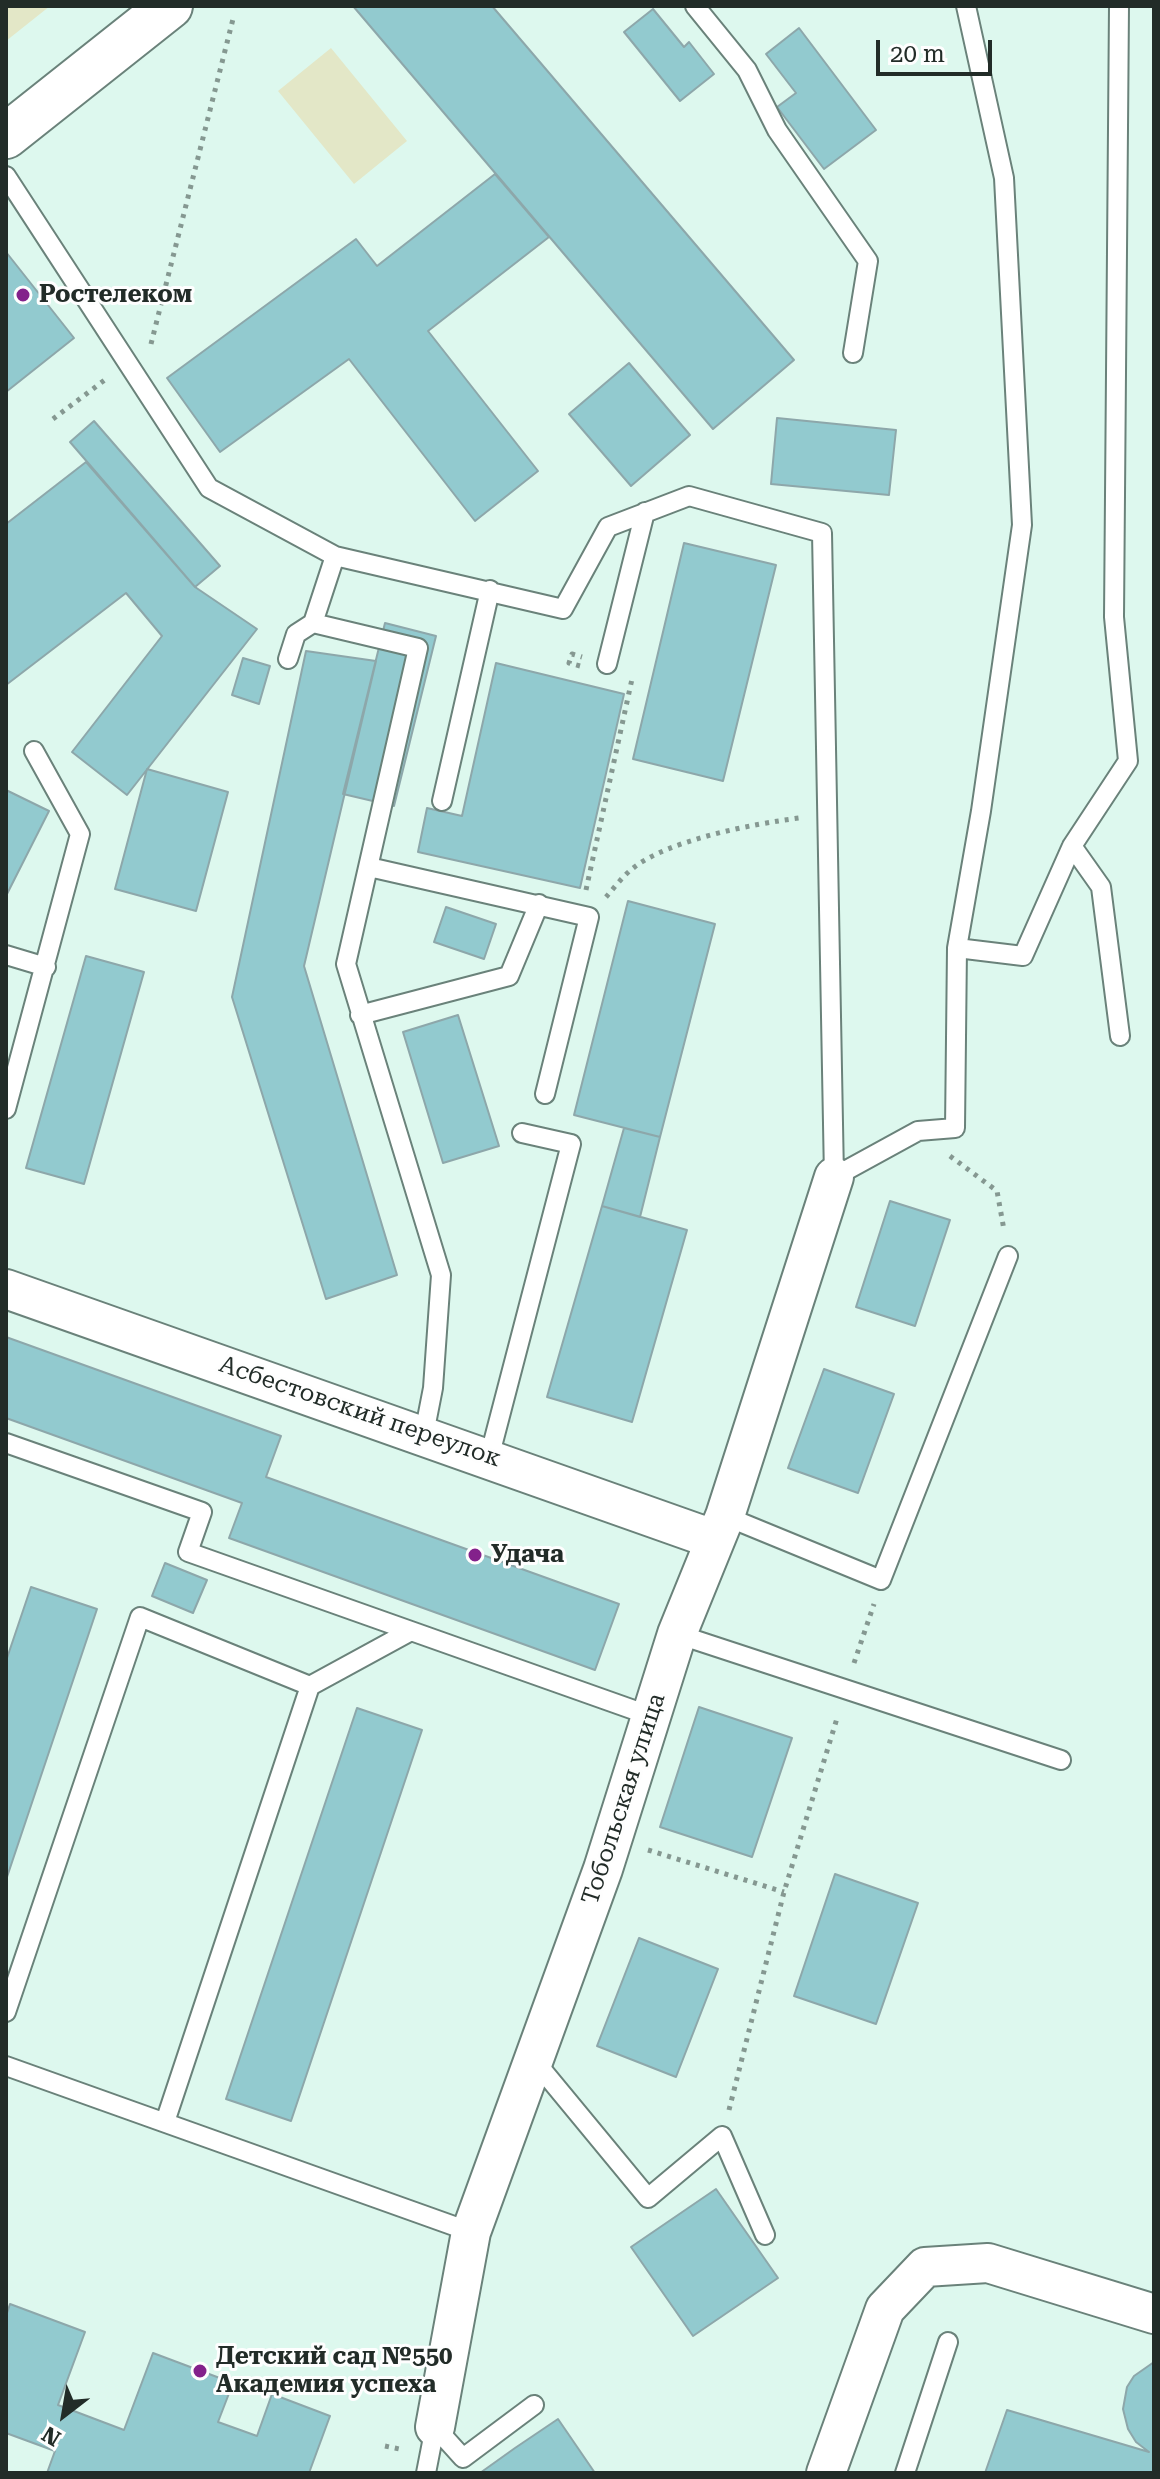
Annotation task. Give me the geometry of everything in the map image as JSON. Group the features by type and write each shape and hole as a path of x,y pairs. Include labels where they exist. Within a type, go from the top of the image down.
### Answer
{"main road":[{"path":"6,136 170,6"}],"street":[{"name":"Тобольская улица","path":"421,2438 471,2232 613,1839 677,1634 719,1527 834,1177"},
{"name":"Асбестовский переулок","path":"6,1289 489,1458 719,1527"},
{"path":"826,2473 885,2309 925,2267 988,2263 1154,2314"}],"lane":[{"path":"695,6 747,70 777,130 868,261 853,353"},
{"path":"6,176 209,488 335,556 563,609 608,527 689,496 822,533 834,1177 918,1131 955,1128 957,948 981,811 1022,525 1004,178 966,6"},
{"path":"957,948 1023,956 1072,846 1128,761 1114,617 1119,6"},
{"path":"607,664 645,512"},
{"path":"288,659 296,634 313,623 335,556"},
{"path":"442,801 490,590"},
{"path":"313,623 418,648 346,964 441,1275 433,1388 424,1434"},
{"path":"6,1109 80,834 34,751"},
{"path":"1072,846 1101,887 1120,1036"},
{"path":"369,867 585,916 545,1094"},
{"path":"360,1015 509,976 539,904"},
{"path":"6,955 46,967"},
{"path":"489,1458 571,1144 522,1133"},
{"path":"719,1527 881,1580 1008,1256"},
{"path":"6,1443 202,1512 188,1552 651,1716"},
{"path":"6,2012 140,1617 310,1686"},
{"path":"165,2122 310,1686 409,1632"},
{"path":"677,1634 1061,1760"},
{"path":"534,2060 648,2198 722,2136 765,2235"},
{"path":"6,2066 471,2232"},
{"path":"905,2473 948,2342"},
{"path":"421,2438 463,2458 534,2405"},
{"path":"421,2438 426,2473"}],"path":[{"path":"150,349 234,15"},
{"path":"53,419 96,387"},
{"path":"569,663 572,654"},
{"path":"585,916 634,680"},
{"path":"585,916 633,868 696,839 760,823 828,814"},
{"path":"918,1131 997,1191 1008,1256"},
{"path":"722,2136 784,1892 881,1580"},
{"path":"613,1839 784,1892"},
{"path":"385,2446 421,2438"}],"green space":[{"path":"6,6 50,6 6,41"},
{"path":"331,48 407,141 354,184 278,91"}],"building":[{"path":"353,6 492,6 794,360 713,429"},
{"path":"653,9 684,47 689,42 714,74 680,101 624,32"},
{"path":"799,28 876,130 824,169 777,107 796,93 766,54"},
{"path":"495,174 549,237 428,331 538,471 475,521 349,359 220,452 167,378 356,239 377,266"},
{"name":"Ростелеком","path":"6,252 74,338 6,392"},
{"path":"629,363 690,435 631,486 569,414"},
{"path":"777,418 896,430 889,495 771,484"},
{"path":"94,421 220,566 195,587 70,442"},
{"path":"86,462 195,587 257,629 127,795 72,752 162,636 126,593 6,685 6,524"},
{"path":"684,543 776,565 723,781 633,759"},
{"path":"385,623 436,636 394,806 343,794"},
{"path":"306,651 376,661 304,966 397,1275 326,1299 232,997"},
{"path":"243,658 270,666 259,704 232,695"},
{"path":"496,663 624,694 580,888 418,852 427,808 462,816"},
{"path":"147,769 228,792 196,911 115,889"},
{"path":"6,790 49,811 6,896"},
{"path":"628,901 715,924 660,1137 574,1115"},
{"path":"446,907 496,924 484,959 434,942"},
{"path":"86,956 144,972 84,1184 26,1168"},
{"path":"458,1015 499,1146 443,1163 403,1032"},
{"path":"624,1128 660,1137 640,1217 602,1206"},
{"path":"890,1201 950,1220 915,1326 856,1307"},
{"path":"602,1206 687,1230 632,1422 547,1397"},
{"path":"6,1337 281,1436 266,1477 619,1604 595,1670 229,1538 242,1503 6,1418"},
{"path":"824,1369 894,1394 858,1493 788,1468"},
{"path":"165,1563 207,1580 193,1613 152,1596"},
{"path":"31,1587 97,1609 6,1880 6,1661"},
{"path":"699,1707 792,1738 752,1857 660,1827"},
{"path":"357,1708 422,1730 291,2121 226,2099"},
{"path":"835,1874 918,1903 876,2024 794,1996"},
{"path":"639,1938 718,1969 676,2077 597,2046"},
{"path":"716,2189 778,2278 693,2336 631,2247"},
{"path":"10,2304 85,2332 58,2405 124,2430 153,2353 233,2383 218,2422 257,2436 272,2394 330,2416 309,2473 47,2473 55,2451 6,2433 6,2316"},
{"path":"1154,2362 1154,2473 985,2473 1007,2410 1149,2452 1136,2442 1128,2429 1123,2409 1127,2387 1134,2376"},
{"path":"558,2419 595,2473 480,2473 515,2448"}],"place":[{"name":"Ростелеком","path":"23,295"},
{"name":"Удача","path":"475,1555"},
{"name":"Детский сад №550 Академия успеха","path":"200,2371"}]}
